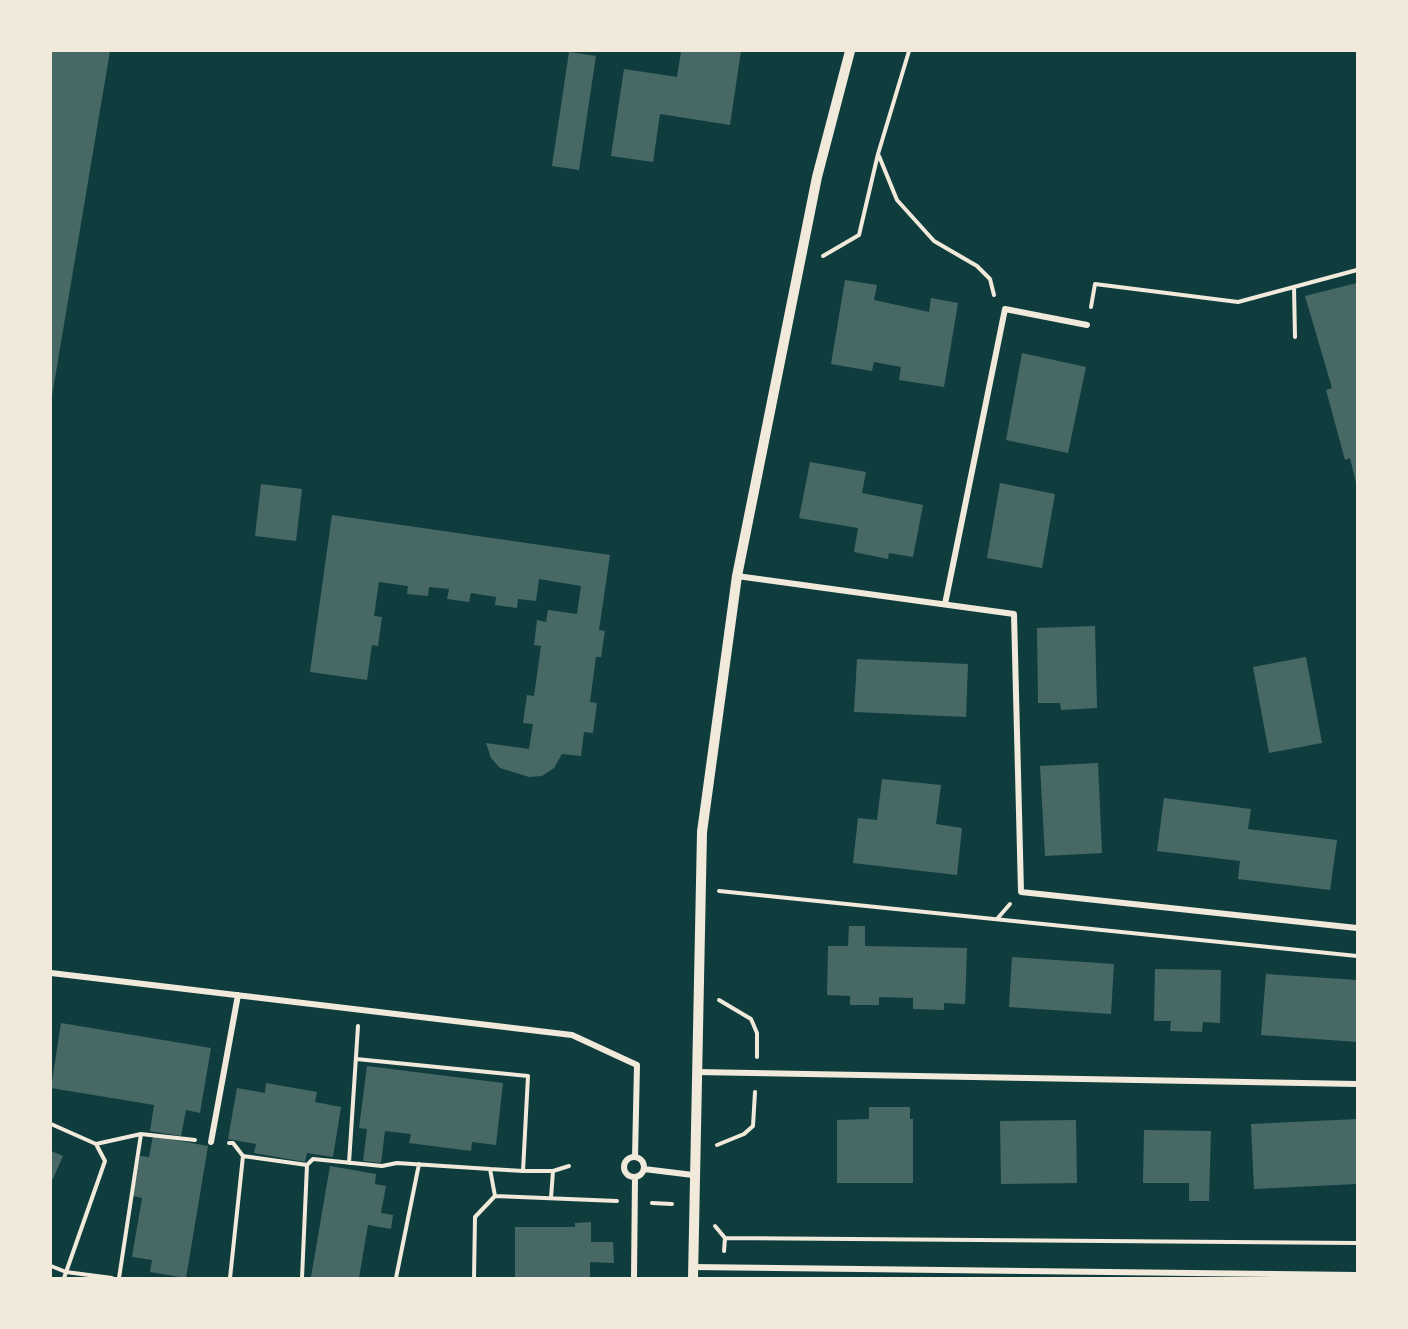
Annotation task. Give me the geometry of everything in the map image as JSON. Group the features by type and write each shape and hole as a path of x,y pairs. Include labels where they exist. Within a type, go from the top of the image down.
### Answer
{"street":[{"path":"850,51 817,177 737,576 702,832 693,1175 693,1273 1357,1275"},
{"path":"945,604 1005,309 1087,326"},
{"path":"737,576 1014,614 1021,892 1357,928"},
{"path":"51,973 572,1035 637,1065 634,1157"},
{"path":"211,1142 238,995"},
{"path":"697,1072 1357,1084"},
{"path":"634,1157 643,1162 644,1169 635,1177 628,1175 624,1167 628,1158 634,1157"},
{"path":"644,1169 693,1175"},
{"path":"634,1278 635,1177"}],"path":[{"path":"820,266 823,255 858,235 878,154 909,51"},
{"path":"878,154 897,200 934,241 977,266 990,279 995,298 1005,309"},
{"path":"1087,326 1095,284 1238,302 1357,270"},
{"path":"1294,287 1295,337"},
{"path":"717,891 1357,956"},
{"path":"349,1163 360,1009"},
{"path":"356,1059 528,1077 523,1171"},
{"path":"51,1124 96,1144 141,1134 233,1143 243,1156 230,1278"},
{"path":"119,1278 141,1134"},
{"path":"64,1278 105,1161 96,1144"},
{"path":"243,1156 308,1165"},
{"path":"302,1278 308,1165 313,1159 382,1166 396,1163 523,1171 553,1171 569,1166"},
{"path":"396,1278 419,1164"},
{"path":"490,1169 495,1196"},
{"path":"551,1198 553,1171"},
{"path":"474,1278 474,1217 495,1196 672,1204"},
{"path":"724,1238 1357,1243"},
{"path":"51,1266 66,1272 112,1278"}],"building":[{"path":"51,51 110,51 52,396 51,396"},
{"path":"681,51 741,51 730,125 660,114 653,162 611,156 624,69 677,77"},
{"path":"569,52 596,56 579,170 552,166"},
{"path":"845,280 877,285 874,300 929,312 931,298 958,303 944,387 899,380 901,367 874,362 872,371 831,364"},
{"path":"1357,283 1356,483 1350,458 1345,460 1326,390 1332,388 1305,296"},
{"path":"1022,353 1086,367 1068,453 1006,440"},
{"path":"810,462 866,472 862,493 923,505 913,557 889,553 888,559 854,552 858,528 799,518"},
{"path":"1000,483 1055,494 1042,568 987,558"},
{"path":"261,484 302,489 296,541 255,536"},
{"path":"332,515 610,555 599,630 605,631 601,657 596,657 590,702 597,703 593,733 584,732 581,756 562,754 554,768 542,776 529,777 500,768 491,758 486,743 529,749 533,724 523,723 527,695 534,696 541,646 534,645 537,620 546,622 548,610 577,614 581,586 539,579 536,601 518,599 517,608 495,605 496,597 471,593 469,602 447,599 449,589 429,587 428,596 407,594 408,586 379,582 374,616 382,617 378,646 372,645 367,680 310,672"},
{"path":"1095,626 1097,708 1061,710 1060,703 1038,703 1037,628"},
{"path":"1306,657 1322,743 1269,753 1253,667"},
{"path":"857,659 968,664 966,717 854,712"},
{"path":"1098,763 1102,853 1045,856 1040,766"},
{"path":"882,779 941,785 936,824 962,828 957,875 853,863 858,818 877,820"},
{"path":"1164,798 1251,809 1248,829 1337,840 1330,890 1238,879 1240,861 1157,851"},
{"path":"849,926 865,926 865,946 967,948 965,1004 944,1003 944,1010 913,1009 913,998 879,997 879,1005 850,1005 850,996 827,995 828,946 848,946"},
{"path":"1012,957 1114,964 1111,1014 1009,1007"},
{"path":"1155,969 1221,970 1220,1023 1203,1022 1202,1032 1170,1031 1171,1021 1154,1021"},
{"path":"1266,974 1357,980 1357,1042 1261,1035"},
{"path":"61,1023 211,1048 200,1113 186,1110 181,1136 150,1131 154,1105 51,1088"},
{"path":"367,1066 503,1083 496,1145 472,1142 471,1151 409,1143 411,1134 385,1131 381,1163 363,1161 367,1129 359,1128"},
{"path":"266,1083 317,1092 315,1102 341,1107 333,1157 307,1153 305,1162 254,1153 256,1144 228,1139 237,1088 265,1093"},
{"path":"869,1107 910,1107 910,1119 913,1119 913,1183 837,1183 837,1120 869,1119"},
{"path":"1357,1119 1357,1184 1254,1189 1251,1124"},
{"path":"1076,1120 1077,1183 1001,1184 1000,1121"},
{"path":"1144,1130 1211,1131 1209,1201 1189,1201 1189,1183 1143,1183"},
{"path":"153,1136 208,1146 186,1278 150,1272 152,1260 132,1257 142,1198 133,1196 140,1156 149,1157"},
{"path":"51,1151 63,1156 51,1183"},
{"path":"330,1166 376,1174 375,1184 386,1186 381,1213 393,1215 391,1229 368,1225 359,1278 311,1277"},
{"path":"591,1222 591,1242 613,1242 614,1263 590,1262 590,1278 515,1278 515,1227 575,1227 575,1223"}]}
